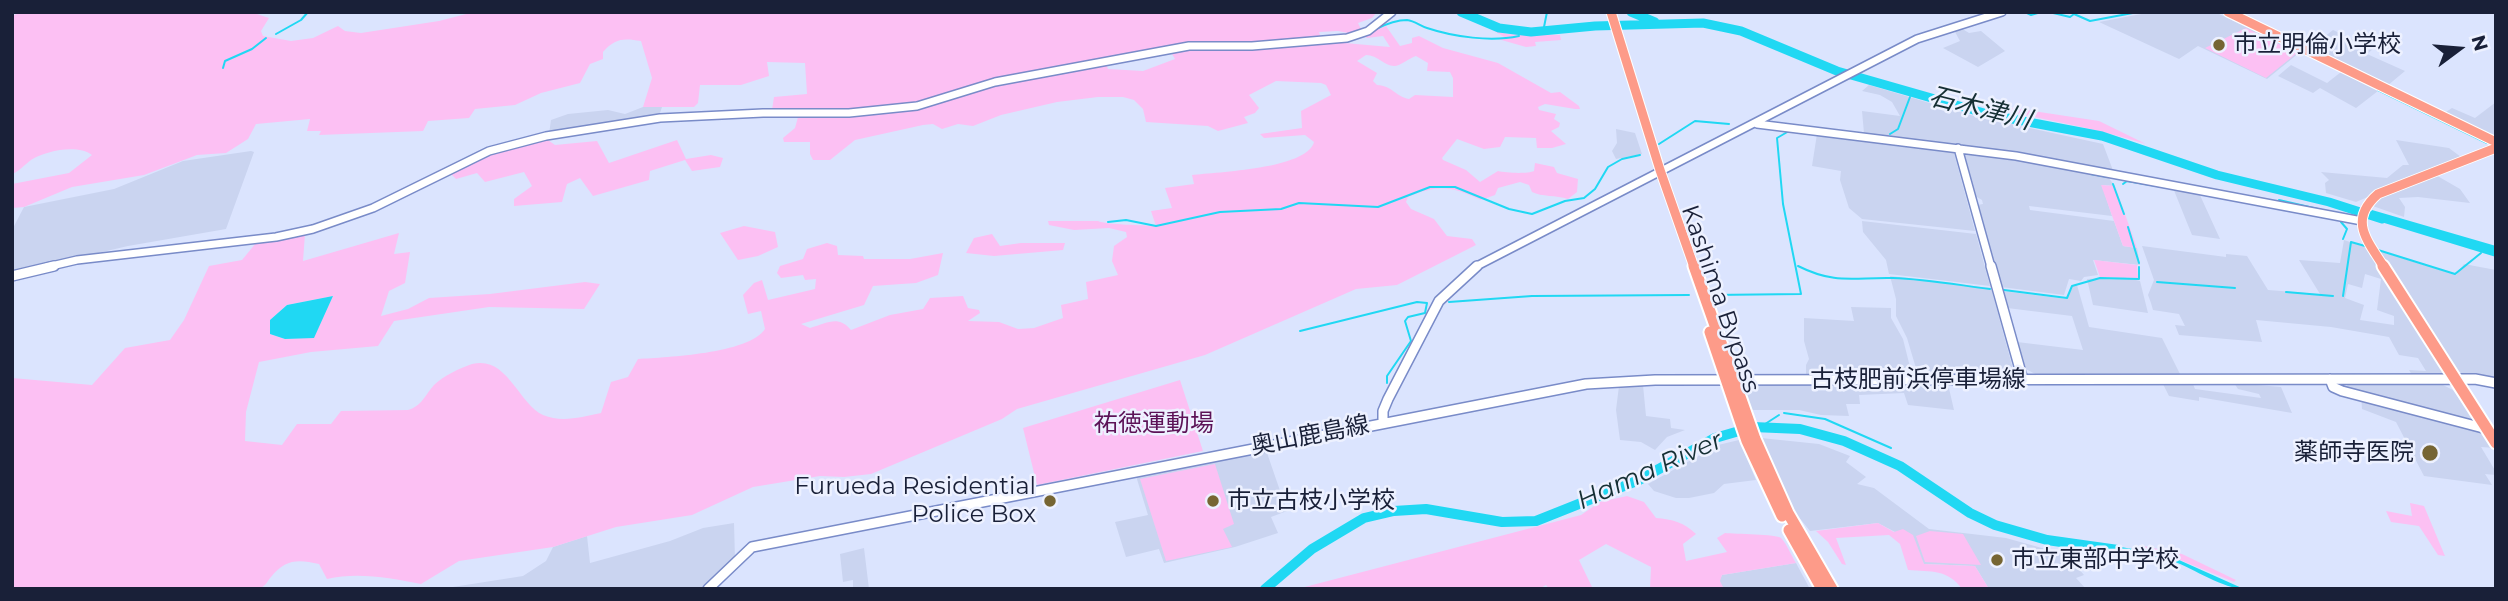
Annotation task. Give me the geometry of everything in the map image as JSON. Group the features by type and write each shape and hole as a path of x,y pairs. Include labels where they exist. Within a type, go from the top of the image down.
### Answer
{"highway":[{"path":"2228,12 2496,142"},
{"name":"Kashima Bypass","path":"1611,21 1657,172 1751,440 1779,511 1822,589"},
{"path":"2496,148 2386,190 2363,215 2366,239 2496,443"},
{"name":"Kashima Bypass","path":"1751,440 1788,513 1832,589"}],"main road":[{"path":"12,276 78,260 276,237 313,229 373,208 489,151 546,136 660,118 763,113 849,113 917,106 995,82 1152,52 1199,45 1252,46 1347,38 1368,31 1392,12"},
{"name":"奥山鹿島線","path":"708,589 752,547 1383,422 1383,411 1388,399 1435,309 1467,273 1493,256 1917,39 2002,12"},
{"path":"1772,114 1772,121 1779,127"},
{"path":"1755,124 1958,148 2257,200 2363,215"},
{"path":"1958,148 2022,380"},
{"path":"2330,379 2333,387 2342,391 2487,429"},
{"name":"古枝肥前浜停車場線","path":"1383,422 1586,384 1655,380 2456,379 2496,383"}],"shaded area":[{"name":"市立明倫小学校","path":"2152,12 2215,12 2299,53 2267,79 2198,46 2179,59 2099,22"},
{"path":"1961,28 1969,33 1981,31 2005,51 1978,67 1943,48 1960,41 1955,32 1951,31"},
{"path":"2333,30 2373,49 2367,54 2405,71 2387,86 2309,49"},
{"path":"2291,65 2327,83 2341,72 2378,91 2356,108 2320,88 2313,93 2278,76"},
{"path":"1869,85 1970,115 2103,144 2114,173 2027,155 1864,133 1862,111 1900,116 1892,102 1880,95 1862,91"},
{"path":"2496,102 2496,138 2443,114 2452,108 2475,118"},
{"path":"643,107 662,107 659,116 549,134 551,120 568,114 608,110 625,114"},
{"path":"1616,129 1635,133 1642,154 1616,159 1612,151 1617,143"},
{"path":"1817,134 1949,149 1954,153 1975,231 1862,219 1849,208 1840,180 1841,171 1812,166"},
{"path":"2396,140 2449,148 2461,157 2356,202 2326,193 2325,183 2329,180 2321,172 2387,178 2403,165 2409,165"},
{"path":"254,152 226,229 128,246 12,273 12,230 24,207 114,189 183,161"},
{"path":"1967,153 2017,159 2108,177 2115,186 2102,185 2112,216 2029,206 2030,210 2114,221 2123,246 2137,248 2140,265 2093,260 2098,275 2084,277 2081,281 2069,279 2064,295 2001,287 1977,205 1983,204 1982,200 1975,196 1964,156"},
{"path":"2434,174 2460,189 2470,203 2418,197 2399,198 2405,207 2404,217 2370,205 2381,195"},
{"path":"2173,188 2199,193 2220,239 2192,235"},
{"path":"1862,221 1976,234 1990,286 1889,274 1886,260 1863,232"},
{"path":"2344,240 2368,248 2449,374 2412,375 2409,370 2426,371 2418,358 2399,355 2389,337 2331,327 2256,320 2262,342 2179,335 2175,325 2185,326 2179,314 2153,310 2148,295 2154,280 2142,246 2226,257 2226,254 2247,256 2268,290 2320,294 2299,260 2340,263","holes":["2365,274 2381,279 2377,310 2394,316 2394,325 2360,320 2364,305 2345,298 2348,284 2362,288"]},
{"path":"2379,251 2456,275 2464,264 2496,270 2496,380 2461,373 2455,369"},
{"path":"1890,276 1991,288 2013,369 2008,375 1918,375 1907,338 1896,316 1896,299"},
{"path":"2124,277 2140,281 2148,313 2093,305 2087,279"},
{"path":"2077,285 2089,327 2162,338 2181,376 2037,375 2024,368 2017,342 2083,350 2072,316 2007,308 2002,291 2067,299 2073,286"},
{"path":"1851,307 1891,308 1891,318 1903,339 1912,375 1806,375 1809,359 1804,341 1804,318 1854,321"},
{"path":"1811,383 1948,384 1954,410 1908,405 1904,393 1859,395 1860,404 1846,404 1849,416 1821,415 1799,410 1750,410 1744,390 1746,386"},
{"path":"2234,383 2281,387 2292,413 2199,397 2199,401 2169,396 2163,384 2193,384 2195,389 2261,398 2259,394 2238,389"},
{"path":"2348,383 2439,383 2453,390 2495,448 2481,447 2496,472 2496,475 2485,474 2492,485 2424,476 2396,422 2362,409 2361,394 2346,390"},
{"path":"1643,385 1646,416 1670,419 1671,428 1685,430 1667,437 1655,450 1641,442 1620,440 1616,410 1619,386"},
{"path":"1761,438 1819,444 1850,456 1846,462 1866,477 1857,484 1874,488 1929,529 2006,538 2067,555 2084,575 2076,578 2086,589 1989,589 1975,566 1924,564 1895,532 1878,523 1810,531 1794,511 1773,470"},
{"path":"1739,440 1756,480 1724,484 1714,493 1689,498 1676,498 1654,491 1648,484 1718,445"},
{"name":"市立古枝小学校","path":"1266,450 1287,511 1271,517 1278,533 1235,547 1164,563 1159,549 1126,557 1115,522 1148,515 1136,476"},
{"path":"734,523 735,559 705,589 440,589 523,576 546,561 553,547 587,536 590,563 670,541 703,528"},
{"path":"864,548 869,589 853,589 853,580 843,582 840,554"},
{"path":"1796,563 1810,589 1724,589 1719,581 1722,575"}],"green space":[{"path":"22,12 251,12 269,18 261,31 263,36 291,41 313,38 338,26 345,31 361,33 439,21 474,12 1377,12 1372,18 1358,23 1361,29 1353,34 1338,31 1319,32 1322,41 1390,47 1383,36 1367,38 1363,35 1386,26 1400,46 1412,43 1412,38 1419,36 1443,48 1498,63 1551,93 1560,92 1579,106 1580,109 1545,104 1538,107 1539,110 1556,114 1554,119 1560,123 1559,127 1551,131 1566,144 1537,148 1536,138 1505,137 1500,147 1484,149 1457,139 1443,160 1466,170 1480,182 1498,171 1534,171 1535,163 1554,167 1557,173 1578,179 1577,192 1568,199 1540,195 1532,192 1529,185 1520,182 1498,188 1495,195 1481,200 1445,188 1408,197 1406,202 1411,209 1434,219 1447,236 1472,239 1476,245 1397,285 1356,289 1205,355 1017,409 1002,419 871,474 820,476 753,487 692,515 616,527 553,547 459,561 421,584 362,576 327,579 319,564 298,561 281,567 258,589 12,589 12,378 92,385 125,348 170,340 184,320 209,266 242,260 256,243 305,234 303,261 399,233 394,254 410,252 405,283 389,291 381,316 408,309 429,298 490,294 585,282 600,284 584,309 489,307 394,321 378,346 311,352 259,362 246,412 245,441 282,445 297,424 331,424 341,411 408,410 420,403 434,385 447,375 472,364 484,363 503,373 526,401 543,415 557,419 572,418 601,413 611,382 628,377 638,359 706,353 742,344 756,337 765,329 761,311 748,314 743,295 754,283 762,280 768,300 815,289 816,279 805,280 803,275 781,278 777,273 780,266 803,259 807,249 827,243 837,246 838,255 863,256 864,259 910,259 943,253 938,275 916,283 873,286 864,305 801,324 810,328 837,321 851,330 890,315 923,309 930,298 963,296 968,308 979,310 980,313 968,321 999,322 1018,329 1034,328 1063,318 1061,305 1088,299 1086,282 1118,275 1112,261 1114,246 1127,237 1126,232 1109,228 1074,230 1049,225 1048,221 1098,221 1156,226 1151,211 1172,208 1165,188 1194,184 1192,175 1260,168 1296,158 1308,151 1314,142 1305,135 1264,138 1260,134 1302,128 1301,111 1331,95 1326,85 1321,83 1276,81 1249,95 1259,108 1255,113 1244,117 1248,123 1218,131 1208,126 1146,122 1143,109 1134,100 1123,97 1057,102 1001,115 973,126 958,124 942,129 933,124 923,125 855,140 830,160 813,160 810,142 784,142 783,138 795,128 800,110 772,110 774,97 807,94 805,63 767,62 769,76 741,85 700,85 698,103 694,107 643,107 652,78 641,41 625,39 612,44 603,52 603,59 590,64 580,83 541,93 515,105 475,109 469,118 428,121 423,131 319,135 321,131 307,131 310,119 256,124 248,139 226,153 197,155 144,175 72,187 24,207 12,208 12,184 69,173 92,155 70,149 53,152 31,160 12,174 12,16","holes":["1168,47 1175,59 1143,71 1108,69 1104,59","1370,55 1394,66 1416,56 1428,63 1427,71 1450,72 1453,78 1453,97 1415,95 1409,99 1405,98 1387,87 1377,85 1373,81 1377,73 1357,61","333,296 314,337 285,339 270,334 270,320 287,305"]},
{"path":"1486,26 1507,34 1560,35 1561,40 1535,42 1536,46 1526,47 1498,39 1506,38"},
{"path":"2246,28 2297,53 2266,78 2205,48"},
{"path":"1967,101 2099,121 2146,144 2102,132"},
{"path":"545,138 555,145 597,141 609,163 677,140 686,159 711,155 723,158 720,167 692,171 685,160 650,171 649,180 593,196 580,178 567,184 562,202 514,206 514,199 532,186 524,172 485,182 477,173 456,179 450,173 489,154"},
{"path":"2101,185 2115,186 2137,248 2123,246"},
{"path":"744,226 775,232 778,247 758,256 738,260 720,233"},
{"path":"992,234 1000,246 1065,243 1063,250 994,256 966,253 974,238"},
{"path":"2094,260 2137,265 2138,278 2100,277"},
{"name":"祐徳運動場","path":"1180,380 1203,451 1037,485 1023,428"},
{"path":"1215,464 1234,524 1223,529 1232,547 1166,561 1140,479"},
{"path":"1627,496 1644,502 1656,518 1678,522 1696,534 1683,544 1686,561 1727,552 1717,538 1725,533 1781,538 1796,563 1722,575 1720,581 1724,589 1650,589 1651,567 1606,544 1579,560 1593,589 1549,589 1546,585 1539,589 1297,589 1581,515 1600,502"},
{"path":"2410,503 2424,506 2445,556 2438,555 2419,526 2391,522 2386,511 2412,516"},
{"path":"1878,523 1894,532 1903,529 1913,535 1924,564 1975,566 1989,589 1962,589 1945,575 1908,570 1900,544 1889,535 1836,538 1846,565 1842,564 1828,542 1816,531"},
{"path":"1930,531 1963,534 1981,565 1925,562 1916,536"},
{"path":"2139,545 2182,554 2236,580 2234,582 2170,556 2142,549"}],"water":[{"path":"2372,210 2496,246 2496,257 2368,218"},
{"path":"333,296 314,338 285,339 270,334 270,320 287,305"},
{"path":"2105,544 2170,556 2244,589 2218,582 2173,561 2107,551"}],"waterway":[{"path":"276,34 301,20 308,12"},
{"name":"石木津川","path":"1461,12 1499,28 1531,32 1595,26 1703,23 1741,31 1837,71 1991,115 2102,136 2217,175 2329,202 2382,219"},
{"path":"1544,27 1547,12"},
{"path":"1631,12 1655,22"},
{"path":"2025,12 2031,15 2041,12"},
{"path":"2049,12 2070,17 2074,14 2090,21 2138,12"},
{"path":"1617,13 1632,13"},
{"path":"1376,29 1407,20 1461,36 1497,39 1519,36"},
{"path":"223,68 225,61 252,49 266,38"},
{"path":"2378,90 2487,143"},
{"name":"石木津川","path":"1912,95 1921,93"},
{"path":"1890,134 1898,129 1910,97"},
{"path":"1659,144 1695,121 1729,124"},
{"path":"1711,295 1801,294 1783,204 1777,138 1789,131"},
{"path":"1108,222 1126,220 1156,226 1220,212 1281,209 1299,203 1378,207 1430,187 1455,187 1509,209 1532,214 1565,201 1584,198 1595,189 1608,167 1622,159 1640,155"},
{"path":"2091,174 2108,177"},
{"path":"2123,184 2127,181 2180,190"},
{"path":"2113,184 2124,214"},
{"path":"2279,200 2331,212"},
{"path":"2341,222 2347,229 2343,239"},
{"path":"2128,227 2139,263"},
{"path":"2343,296 2351,242 2365,246"},
{"path":"2378,250 2455,274 2481,253"},
{"path":"1798,266 1834,278 1905,279 1990,289"},
{"path":"2004,290 2067,298 2072,286 2100,278 2139,279 2139,267"},
{"path":"2157,282 2235,288"},
{"path":"2286,292 2333,296"},
{"path":"1449,302 1532,296 1689,295"},
{"path":"1300,331 1417,302 1427,303 1425,313 1408,317 1405,321 1411,341 1387,376 1387,383"},
{"path":"1784,413 1825,419 1891,448"},
{"path":"1762,426 1779,415"},
{"name":"Hama River","path":"1265,589 1312,549 1364,518 1394,511 1426,509 1502,522 1536,521 1639,480 1715,438 1753,427 1800,429 1844,441 1900,466 1970,513 1995,525 2047,540 2118,550"}],"place":[{"name":"市立明倫小学校","path":"2219,45"},
{"name":"薬師寺医院","path":"2430,453"},
{"name":"Furueda Residential Police Box","path":"1050,501"},
{"name":"市立古枝小学校","path":"1213,501"},
{"name":"市立東部中学校","path":"1997,560"}]}
